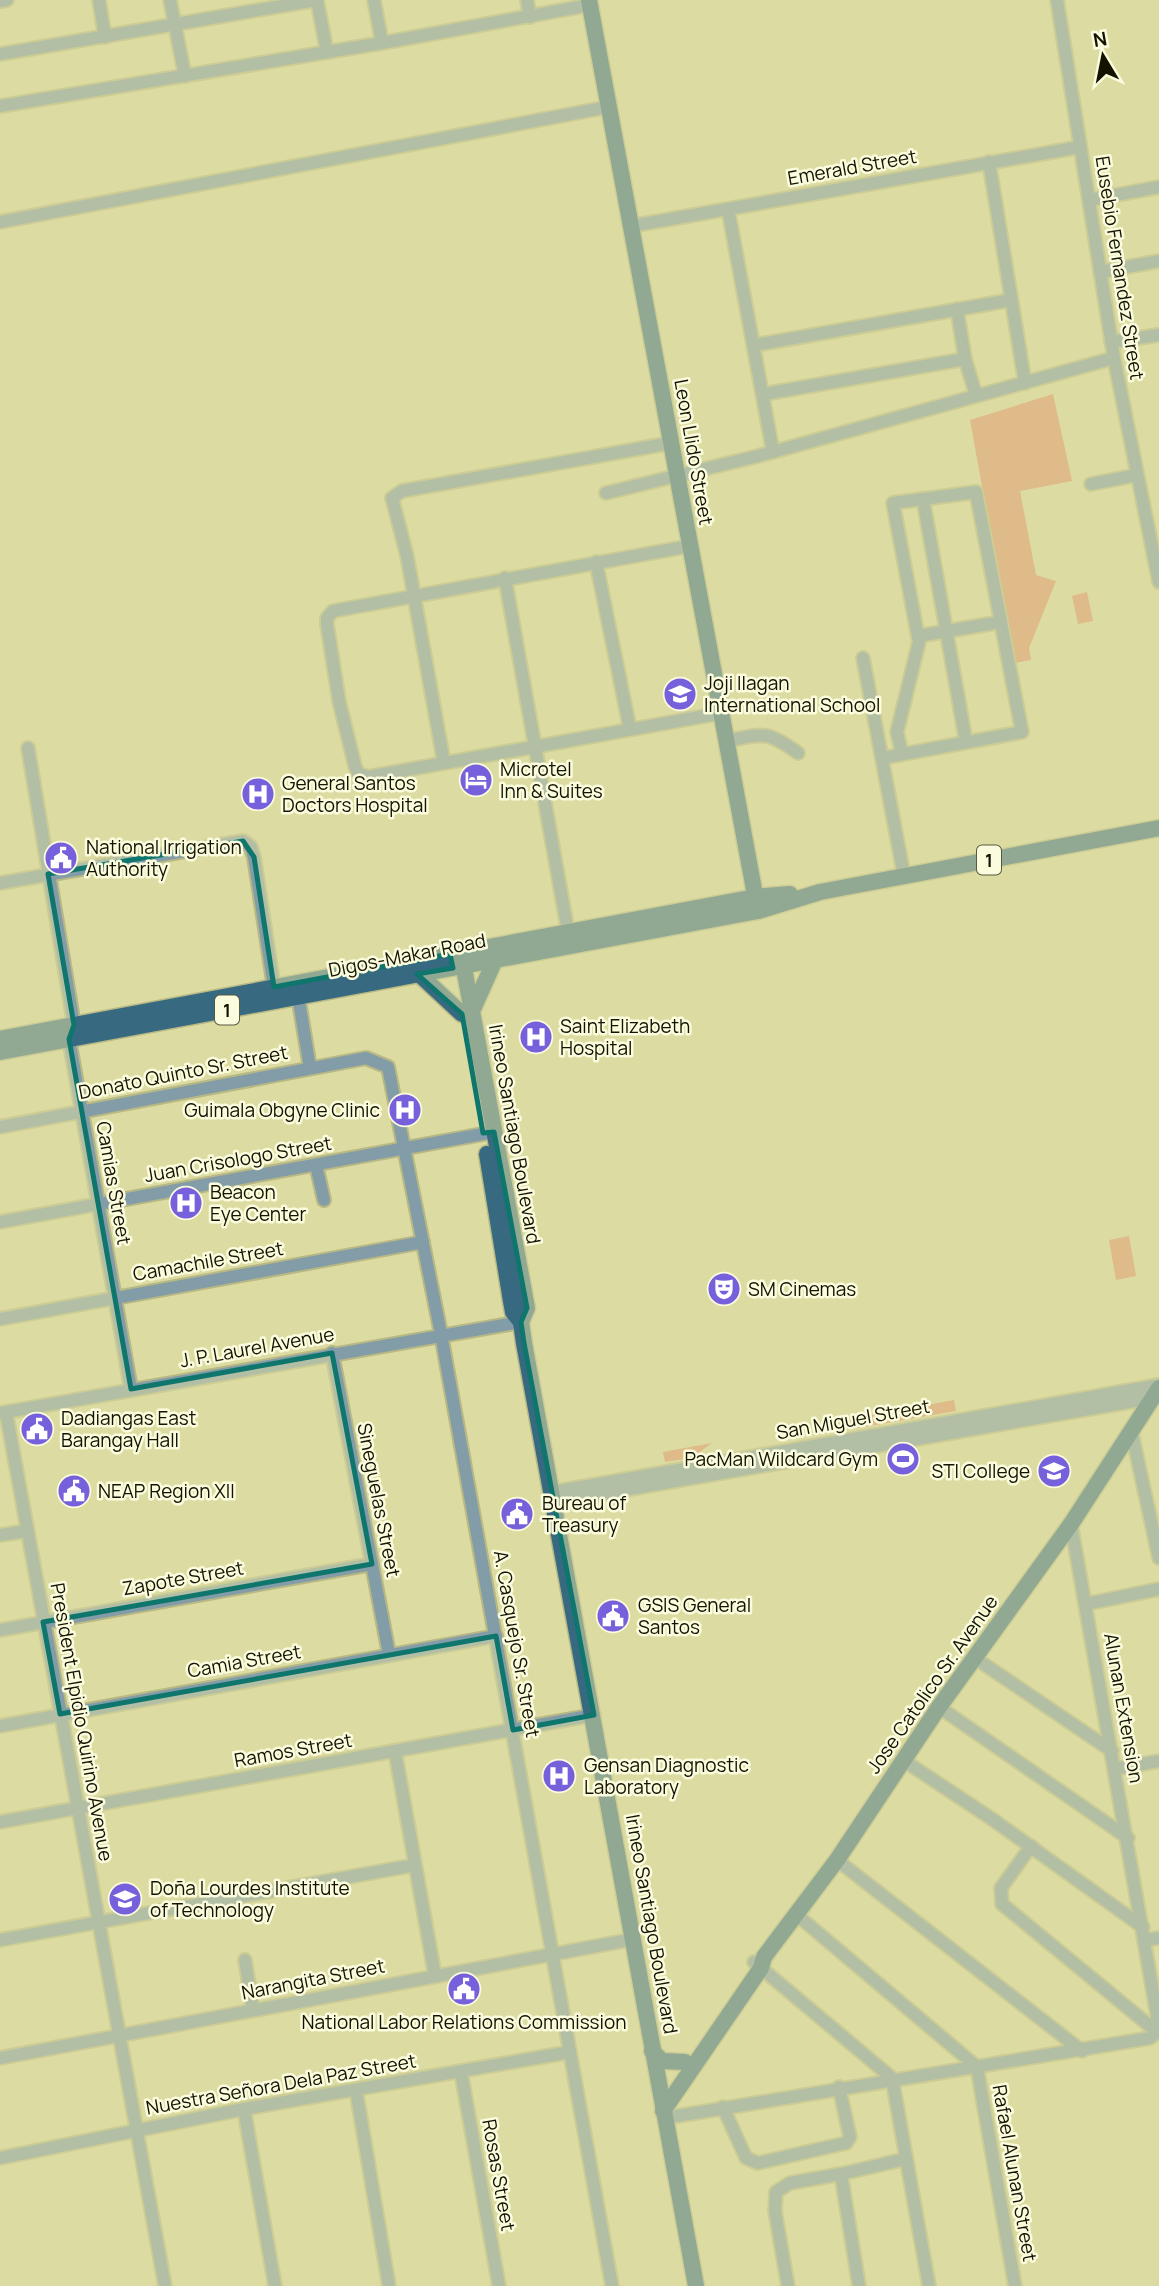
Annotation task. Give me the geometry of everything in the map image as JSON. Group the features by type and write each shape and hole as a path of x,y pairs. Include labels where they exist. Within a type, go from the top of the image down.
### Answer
{"main road":[{"name":"Leon Llido Street","path":"589,3 757,904"},
{"name":"Digos-Makar Road","path":"297,990 419,974 457,960 495,960 820,891 1159,828"},
{"name":"Digos-Makar Road","path":"0,1039 71,1032 457,960 568,932 757,904"},
{"name":"Irineo Santiago Boulevard","path":"457,960 489,1133 527,1308 521,1322 696,2286"},
{"path":"419,974 467,1013 495,960"},
{"name":"Digos-Makar Road","path":"0,1052 71,1032"},
{"name":"Jose Catolico Sr. Avenue","path":"663,2109 685,2062 836,1860 939,1707 1071,1524 1132,1434 1143,1426 1158,1394"},
{"name":"Jose Catolico Sr. Avenue","path":"663,2109 760,1963"},
{"path":"652,2051 662,2061 685,2062"}],"street":[{"path":"0,1 7,0"},
{"path":"99,0 105,37"},
{"path":"170,0 185,76"},
{"path":"0,54 317,0 327,52"},
{"path":"374,0 382,43"},
{"path":"527,0 530,17"},
{"name":"Eusebio Fernandez Street","path":"1057,0 1111,342 1159,582"},
{"path":"0,106 382,43 530,17 589,3"},
{"path":"0,222 269,168 608,107"},
{"name":"Emerald Street","path":"631,226 1080,147"},
{"path":"989,162 1025,383"},
{"path":"1089,200 1159,187"},
{"path":"728,209 773,452"},
{"path":"1100,272 1159,261"},
{"path":"755,345 1011,300"},
{"path":"957,309 965,359 976,395"},
{"path":"1111,342 1159,335"},
{"path":"606,493 773,452 1114,358"},
{"path":"764,394 965,359"},
{"path":"444,762 414,596 393,505 395,493 496,472 671,443"},
{"path":"1091,484 1137,475"},
{"path":"882,758 1022,732 976,492 892,503 918,636 917,654 897,732 901,754"},
{"path":"923,499 966,742"},
{"path":"690,546 342,608 329,614 327,624 339,701 351,753 362,775 374,776 722,713"},
{"path":"596,562 630,729"},
{"path":"505,579 568,932"},
{"path":"918,636 1001,622"},
{"path":"863,658 904,876"},
{"path":"878,736 897,732"},
{"path":"727,741 761,735 774,736 798,753"},
{"name":"Camias Street","path":"27,748 82,1112 131,1390"},
{"path":"0,883 243,841 251,847 254,857 275,994"},
{"path":"297,990 310,1068"},
{"name":"Donato Quinto Sr. Street","path":"0,1127 310,1068 374,1059"},
{"name":"A. Casquejo Sr. Street","path":"374,1059 388,1067 405,1148 496,1636 612,2286"},
{"name":"Juan Crisologo Street","path":"0,1222 489,1133"},
{"path":"316,1165 324,1200"},
{"name":"Camachile Street","path":"0,1319 423,1242"},
{"name":"J. P. Laurel Avenue","path":"3,1412 521,1322"},
{"name":"Sineguelas Street","path":"332,1353 389,1654"},
{"name":"San Miguel Street","path":"554,1497 1158,1394"},
{"name":"President Elpidio Quirino Avenue","path":"3,1412 164,2286"},
{"path":"1132,1434 1159,1558"},
{"name":"Alunan Extension","path":"1071,1524 1128,1838 1157,2032"},
{"path":"0,1535 27,1531"},
{"name":"Zapote Street","path":"0,1630 372,1564"},
{"path":"1086,1604 1159,1589"},
{"name":"Camia Street","path":"0,1726 496,1636"},
{"path":"975,1658 1112,1751"},
{"path":"939,1707 1128,1838"},
{"name":"Ramos Street","path":"0,1822 594,1715"},
{"path":"395,1751 435,1976"},
{"path":"903,1760 1031,1846 1144,1933 1159,1938"},
{"path":"1115,1769 1159,1761"},
{"path":"663,2109 723,2107 1150,2038 1157,2032 1002,1904 1001,1888 1031,1846"},
{"path":"836,1860 1082,2051"},
{"path":"0,1940 415,1865"},
{"path":"797,1914 977,2067"},
{"name":"Narangita Street","path":"0,2058 634,1938"},
{"path":"245,1960 253,2010"},
{"path":"760,1963 892,2078 929,2286"},
{"name":"Nuestra Señora Dela Paz Street","path":"0,2158 244,2109 570,2052"},
{"name":"Rafael Alunan Street","path":"977,2067 1015,2286"},
{"name":"Rosas Street","path":"461,2072 499,2286"},
{"path":"723,2107 746,2158 758,2163 846,2143 850,2137 839,2087"},
{"path":"356,2090 389,2286"},
{"path":"244,2109 275,2286"},
{"path":"788,2286 775,2211 776,2192 790,2183 905,2159"},
{"path":"841,2174 859,2286"}],"highlighted area":[{"path":"243,841 254,857 274,987 450,954 453,968 417,974 462,1014 483,1133 494,1132 527,1308 521,1322 524,1343 594,1715 513,1730 496,1636 60,1714 43,1622 372,1564 332,1353 131,1389 69,1039 74,1025 48,874"}],"shaded area":[{"path":"1053,394 1072,481 1020,491 1036,575 1056,581 1029,648 1031,660 1014,663 970,420"},
{"path":"1087,592 1093,621 1078,624 1072,596"},
{"path":"1129,1236 1136,1276 1116,1280 1109,1240"},
{"path":"954,1400 956,1411 841,1431 817,1425"},
{"path":"712,1443 692,1458 665,1462 663,1452"}],"place":[{"name":"Joji Ilagan International School","path":"680,694"},
{"name":"Microtel Inn & Suites","path":"476,780"},
{"name":"General Santos Doctors Hospital","path":"258,794"},
{"name":"National Irrigation Authority","path":"61,858"},
{"name":"Saint Elizabeth Hospital","path":"536,1037"},
{"name":"Guimala Obgyne Clinic","path":"405,1110"},
{"name":"Beacon Eye Center","path":"186,1203"},
{"name":"SM Cinemas","path":"724,1289"},
{"name":"Dadiangas East Barangay Hall","path":"37,1429"},
{"name":"PacMan Wildcard Gym","path":"903,1459"},
{"name":"STI College","path":"1054,1471"},
{"name":"NEAP Region XII","path":"74,1491"},
{"name":"Bureau of Treasury","path":"517,1514"},
{"name":"GSIS General Santos","path":"613,1616"},
{"name":"Gensan Diagnostic Laboratory","path":"559,1776"},
{"name":"Doña Lourdes Institute of Technology","path":"125,1899"},
{"name":"National Labor Relations Commission","path":"464,1989"}]}
